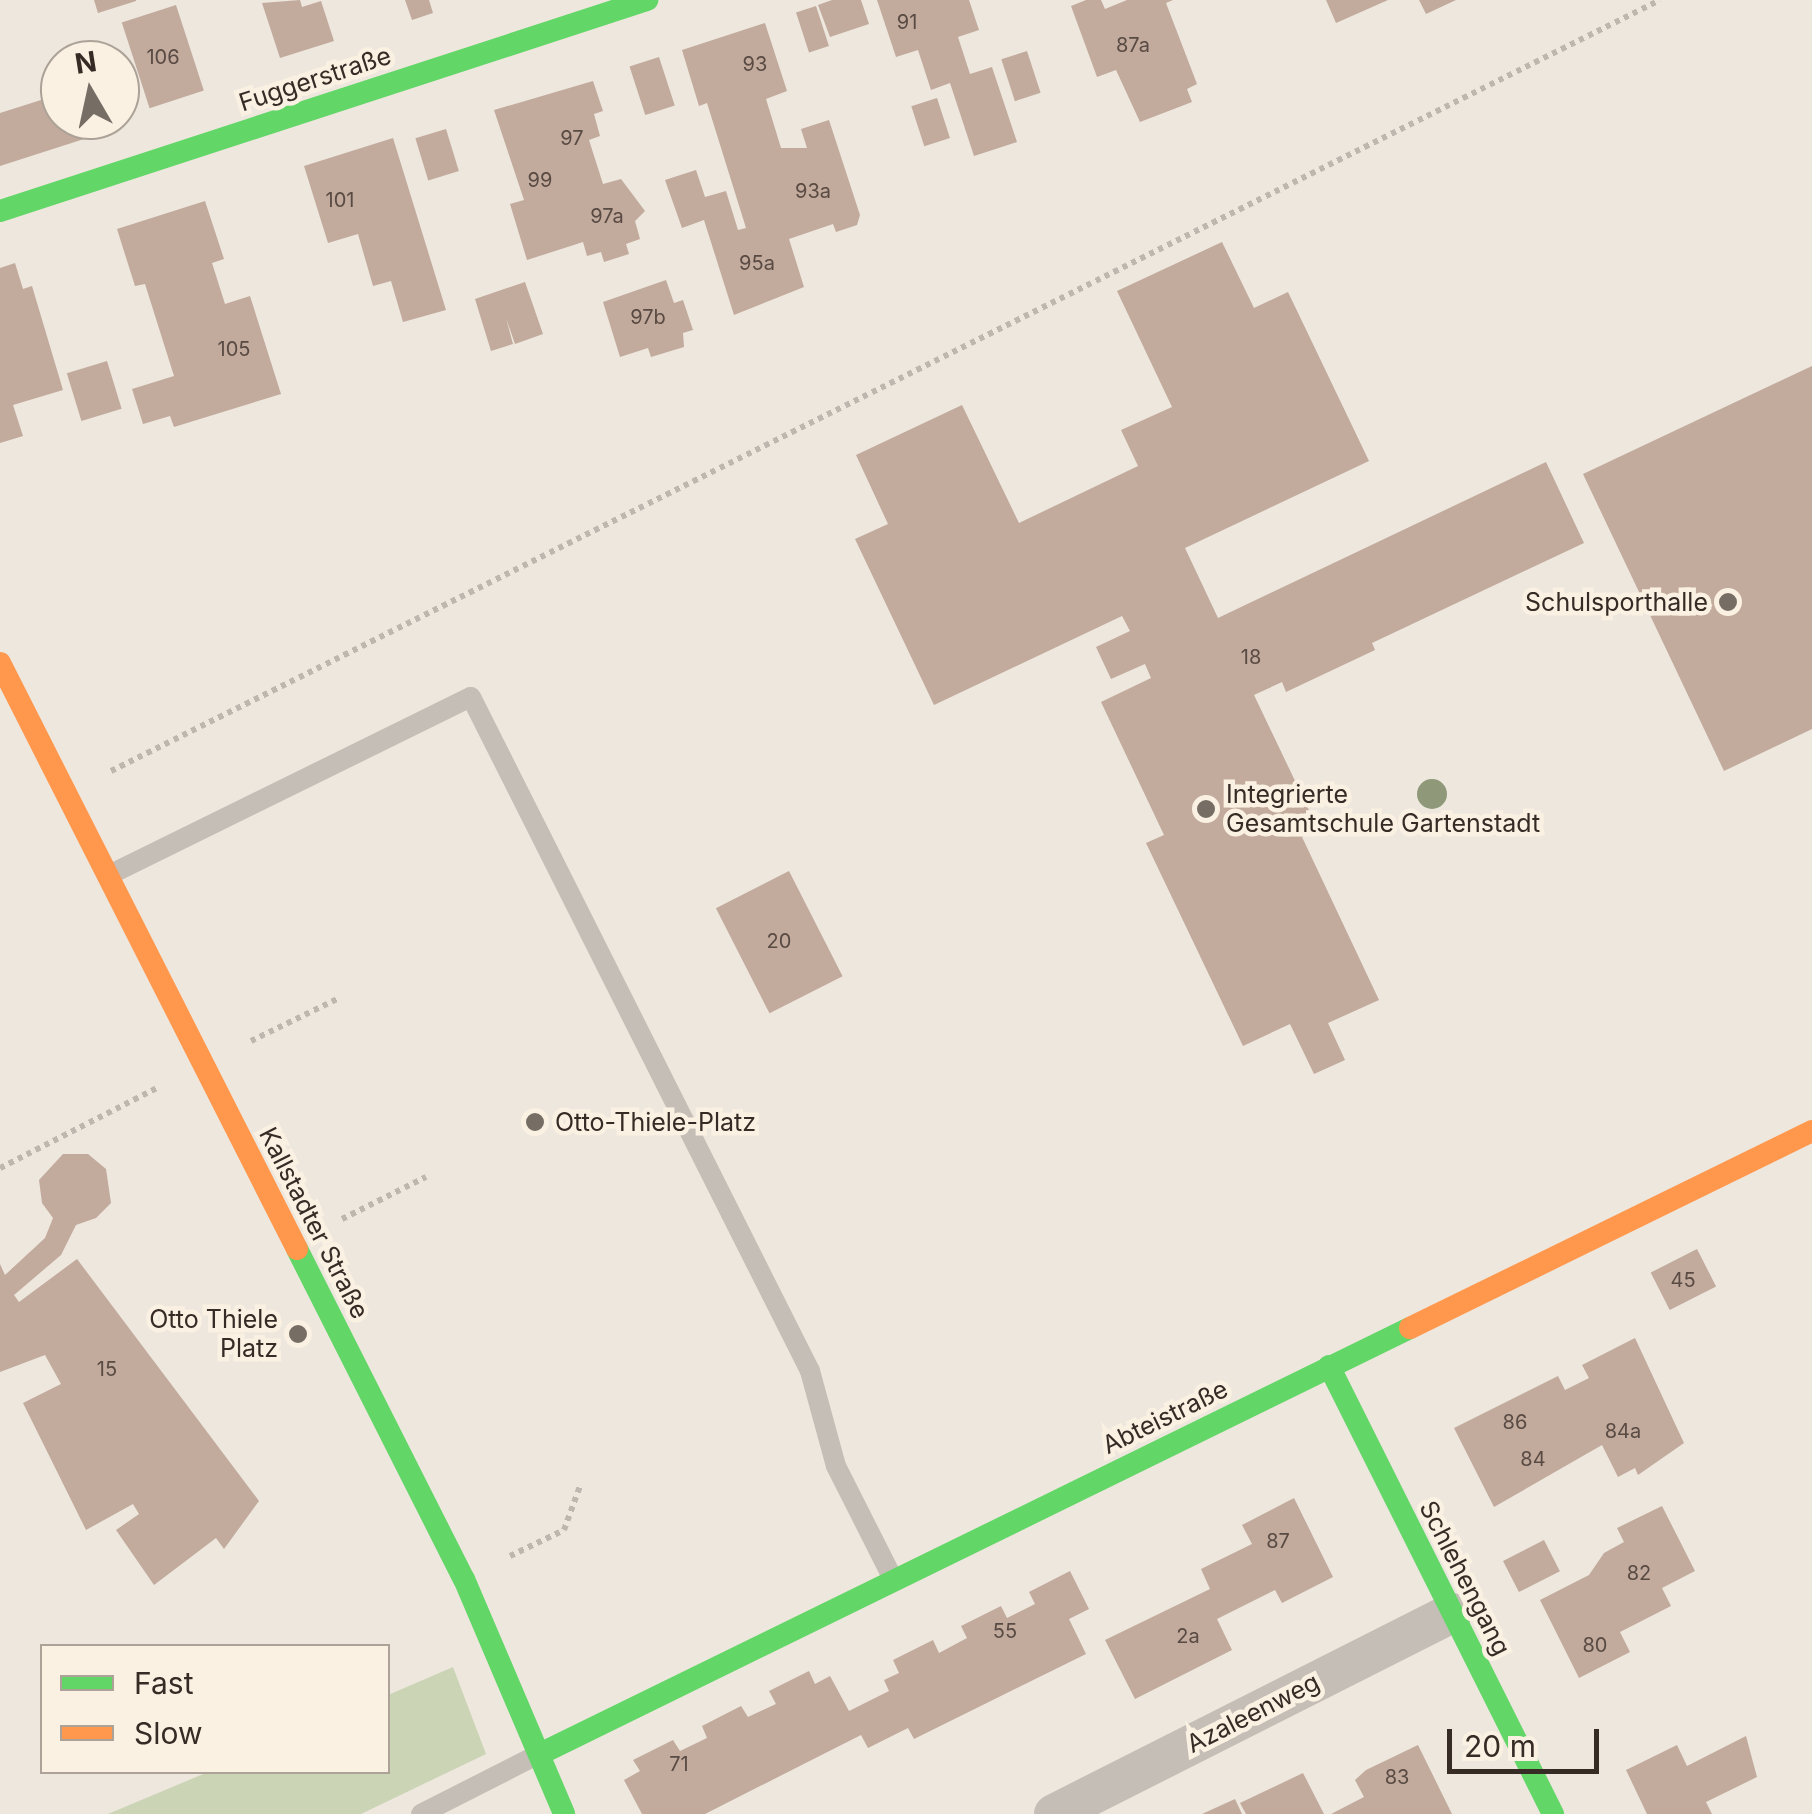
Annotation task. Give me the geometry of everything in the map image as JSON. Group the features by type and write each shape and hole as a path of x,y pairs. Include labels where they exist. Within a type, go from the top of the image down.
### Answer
{"street":[{"name":"Fuggerstraße","path":"0,212 647,0"},
{"name":"Kallstadter Straße","path":"0,663 464,1579 542,1752 564,1814"},
{"name":"Abteistraße","path":"542,1752 1812,1131"},
{"name":"Schlehengang","path":"1328,1366 1552,1814"},
{"name":"Azaleenweg","path":"1054,1814 1452,1613"}],"lane":[{"path":"108,876 471,696 810,1371 836,1466 894,1581"},
{"path":"421,1814 542,1752"}],"path":[{"path":"65,794 1660,0"},
{"path":"0,1168 336,999"},
{"path":"293,1244 426,1177"},
{"path":"464,1579 564,1530 580,1486"}],"green space":[{"path":"453,1667 486,1754 361,1814 108,1814 203,1774 390,1774 390,1694"}],"building":[{"path":"94,0 136,0 136,1 98,13"},
{"path":"300,0 302,7 321,1 334,41 280,58 262,3"},
{"path":"405,0 429,0 433,13 412,20"},
{"path":"832,0 861,0 869,24 830,37 818,5"},
{"path":"877,0 969,0 979,30 958,37 970,74 992,67 1017,142 974,156 950,83 931,90 918,50 896,57"},
{"path":"1101,0 1105,9 1127,0 1173,0 1166,3 1197,84 1187,89 1192,102 1140,122 1116,70 1097,77 1071,6"},
{"path":"1326,0 1388,0 1336,23"},
{"path":"1419,0 1456,0 1426,14"},
{"path":"176,5 204,91 150,108 140,79 140,40 127,40 122,23"},
{"path":"816,6 829,46 809,52 796,12"},
{"path":"765,23 787,91 766,99 781,148 807,148 801,129 829,120 860,215 857,225 836,232 833,224 789,239 804,287 734,315 704,220 682,228 665,180 696,170 705,197 726,191 738,230 746,228 707,103 699,106 682,50"},
{"path":"1027,51 1041,93 1015,101 1001,59"},
{"path":"659,57 675,106 645,115 630,67"},
{"path":"593,81 603,111 594,114 600,136 589,140 603,184 621,179 645,211 635,221 640,239 626,244 629,254 604,262 601,252 587,256 583,242 527,260 510,204 524,200 494,110"},
{"path":"937,98 950,138 924,146 911,106"},
{"path":"40,100 40,140 81,140 0,166 0,113"},
{"path":"446,129 459,171 428,180 415,138"},
{"path":"393,138 446,310 403,322 391,281 373,286 358,234 328,243 304,166"},
{"path":"205,201 224,259 212,263 225,304 250,296 281,394 174,427 170,416 143,424 132,389 174,376 145,284 135,286 117,229"},
{"path":"1222,242 1254,308 1288,292 1369,461 1185,548 1218,618 1546,462 1584,543 1372,643 1375,650 1286,692 1282,682 1254,695 1318,829 1302,837 1379,1000 1328,1023 1345,1060 1314,1074 1290,1024 1243,1046 1146,843 1164,835 1101,702 1151,678 1145,664 1111,679 1096,647 1130,631 1122,616 934,705 855,539 888,524 856,455 962,405 1019,523 1138,466 1121,430 1172,407 1117,291"},
{"path":"15,263 23,289 32,286 63,390 13,405 23,436 0,443 0,268"},
{"path":"666,280 674,303 683,300 693,330 683,333 684,347 651,357 648,348 620,357 603,302"},
{"path":"525,282 543,334 515,344 506,318 513,344 491,351 475,299"},
{"path":"107,361 122,409 81,421 67,373"},
{"name":"Schulsporthalle","path":"1812,366 1812,729 1724,771 1583,474"},
{"path":"789,871 843,976 770,1013 716,908"},
{"path":"63,1154 88,1154 106,1169 111,1203 96,1218 76,1225 61,1255 14,1295 19,1302 77,1259 259,1501 224,1549 216,1538 154,1585 116,1530 139,1514 133,1504 86,1530 23,1403 61,1384 45,1355 0,1372 0,1264 5,1275 45,1238 53,1218 42,1203 39,1180"},
{"path":"1697,1249 1716,1286 1670,1310 1651,1273"},
{"path":"1635,1338 1684,1443 1638,1475 1635,1468 1618,1477 1602,1445 1494,1507 1454,1428 1558,1376 1565,1390 1589,1378 1582,1365"},
{"path":"1294,1498 1333,1577 1282,1603 1275,1590 1217,1619 1232,1650 1135,1699 1105,1640 1210,1589 1201,1569 1252,1544 1242,1525"},
{"path":"1662,1506 1695,1571 1662,1588 1671,1606 1620,1632 1630,1652 1579,1678 1540,1600 1589,1575 1604,1553 1624,1542 1617,1528"},
{"path":"1544,1540 1560,1571 1519,1592 1503,1561"},
{"path":"1070,1571 1089,1609 1069,1619 1086,1654 914,1739 908,1728 868,1748 861,1735 705,1814 642,1814 624,1780 640,1771 633,1760 673,1740 680,1751 707,1738 702,1726 741,1706 748,1717 776,1704 769,1691 809,1671 815,1684 830,1676 849,1711 889,1691 884,1680 899,1673 893,1660 933,1640 939,1653 967,1638 961,1626 1001,1606 1007,1618 1035,1604 1029,1592"},
{"path":"1746,1736 1757,1777 1706,1802 1712,1814 1647,1814 1626,1770 1677,1745 1687,1766"},
{"path":"1418,1745 1452,1814 1331,1814 1364,1797 1355,1780 1366,1770"},
{"path":"1303,1773 1324,1814 1246,1814 1240,1803"},
{"path":"1235,1799 1242,1814 1202,1814"}],"traffic: fast":[{"path":"0,211 647,0"},
{"path":"297,1249 464,1579 564,1814"},
{"path":"542,1753 1410,1328"},
{"path":"1329,1366 1553,1814"}],"traffic: slow":[{"path":"0,663 297,1249"},
{"path":"1410,1328 1812,1131"}],"place":[{"name":"Schulsporthalle","path":"1728,602"},
{"name":"Integrierte Gesamtschule Gartenstadt","path":"1206,809"},
{"name":"Otto-Thiele-Platz","path":"535,1122"},
{"name":"Otto Thiele Platz","path":"298,1334"}]}
